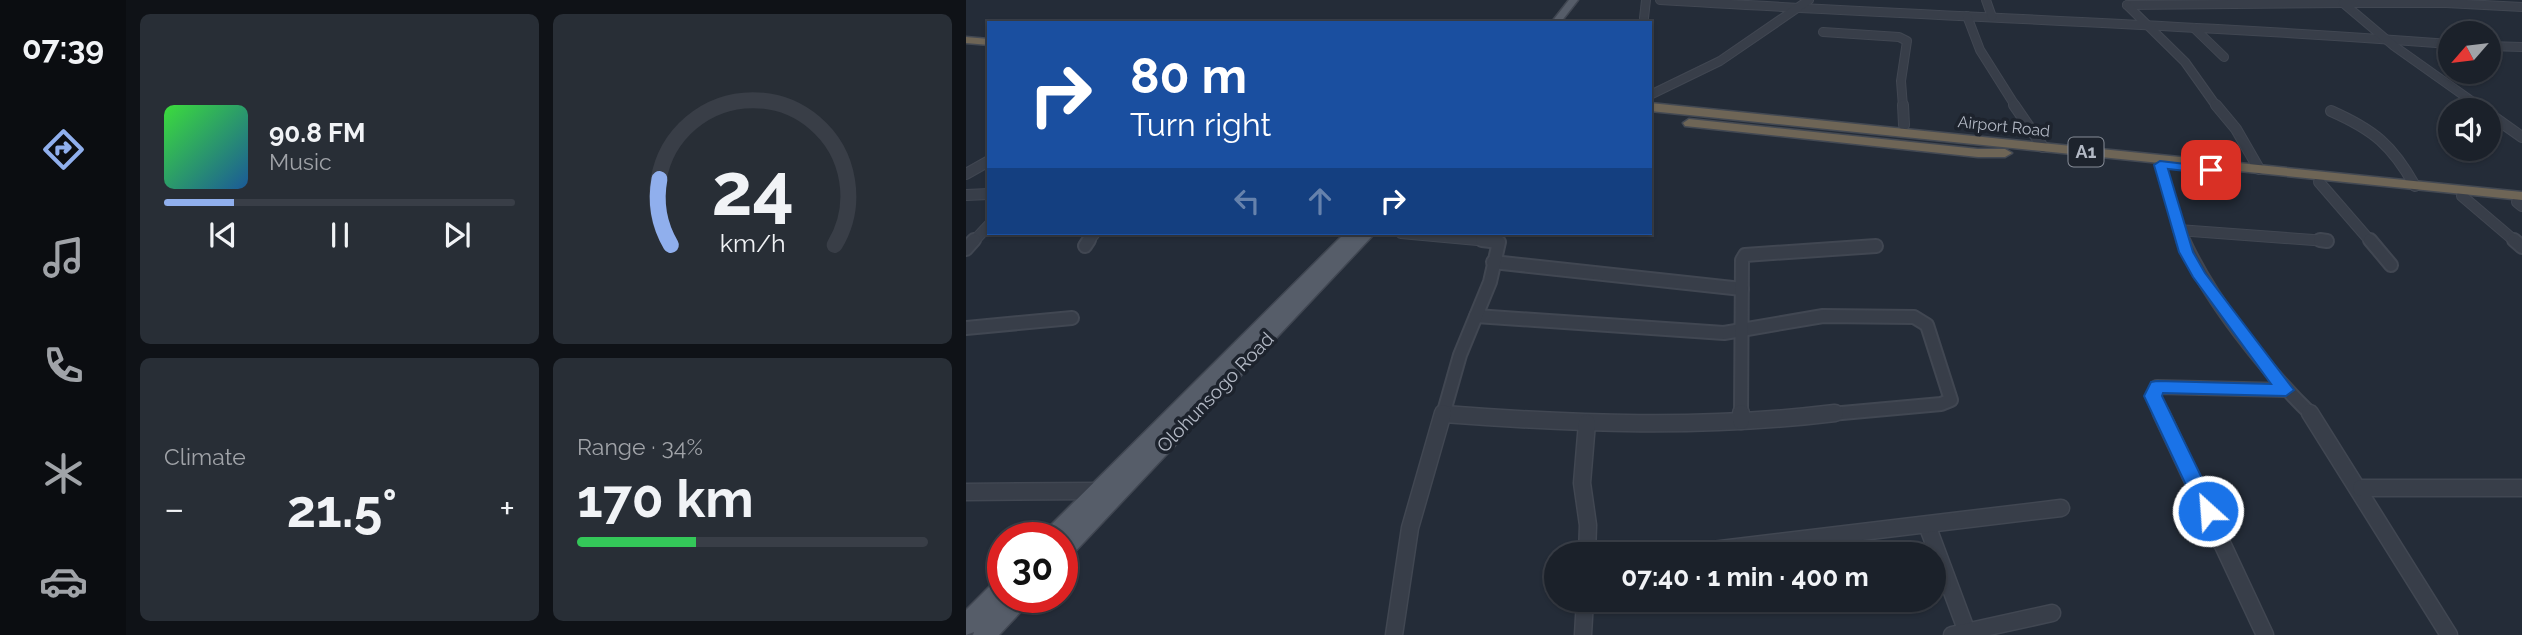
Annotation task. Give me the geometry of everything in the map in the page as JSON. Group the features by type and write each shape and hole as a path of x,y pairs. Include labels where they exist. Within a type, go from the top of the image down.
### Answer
{"highway":[{"path":"966,39 987,41"},
{"path":"1652,97 1904,125 2025,148"},
{"name":"Airport Road","path":"1652,107 2160,165 2521,202"},
{"name":"Airport Road","path":"1652,116 2025,148 2043,147 2415,186 2521,202"}],"main road":[{"path":"1557,21 1574,0"},
{"path":"1567,21 1584,0"},
{"name":"Olohunsogo Road","path":"1078,535 1351,235"},
{"name":"Olohunsogo Road","path":"1067,522 1366,235"},
{"path":"966,625 987,604"},
{"path":"984,635 1005,613"}],"street":[{"path":"1644,18 1647,0"},
{"path":"1660,0 2148,26 2253,29 2438,43"},
{"path":"1652,96 1720,61 1809,0"},
{"path":"1986,0 1992,17"},
{"path":"2259,169 2236,129 2203,90 2185,62 2125,5 2269,1 2446,3 2522,7"},
{"path":"2343,3 2385,39 2467,98"},
{"path":"1966,16 1971,33 1982,52 2043,147"},
{"path":"2194,28 2224,57"},
{"path":"1823,32 1899,37 1907,41 1901,81 1904,125"},
{"path":"2501,46 2522,47"},
{"path":"2331,111 2370,127 2385,140 2395,151 2415,186"},
{"path":"2501,122 2522,137"},
{"path":"966,174 987,162"},
{"path":"2160,165 2178,230 2198,274 2286,390 2315,418 2361,488 2449,635"},
{"path":"2319,182 2391,265"},
{"path":"966,195 987,194"},
{"path":"2462,196 2522,247"},
{"path":"966,249 987,227"},
{"path":"2178,230 2327,241"},
{"path":"1085,246 1093,235"},
{"path":"1394,635 1410,528 1460,355 1490,282 1499,242 1423,235"},
{"path":"1741,421 1742,260 1745,255 1876,246"},
{"path":"1493,262 1742,289"},
{"path":"1444,414 1587,423 1741,421 1941,404 1951,400 1927,325 1914,317 1823,316 1724,333 1476,316"},
{"path":"966,328 1072,318"},
{"path":"2265,635 2153,396 2157,387 2286,390"},
{"path":"1587,423 1582,483 1588,525 1587,542"},
{"path":"2361,488 2522,488"},
{"path":"966,492 1098,491"},
{"path":"1778,542 2062,508"},
{"path":"1927,524 1959,634 2052,612"},
{"path":"1583,635 1584,612"}],"route":[{"path":"2208,511 2153,396 2157,387 2286,390 2198,274 2178,230 2160,165 2211,170"}]}
